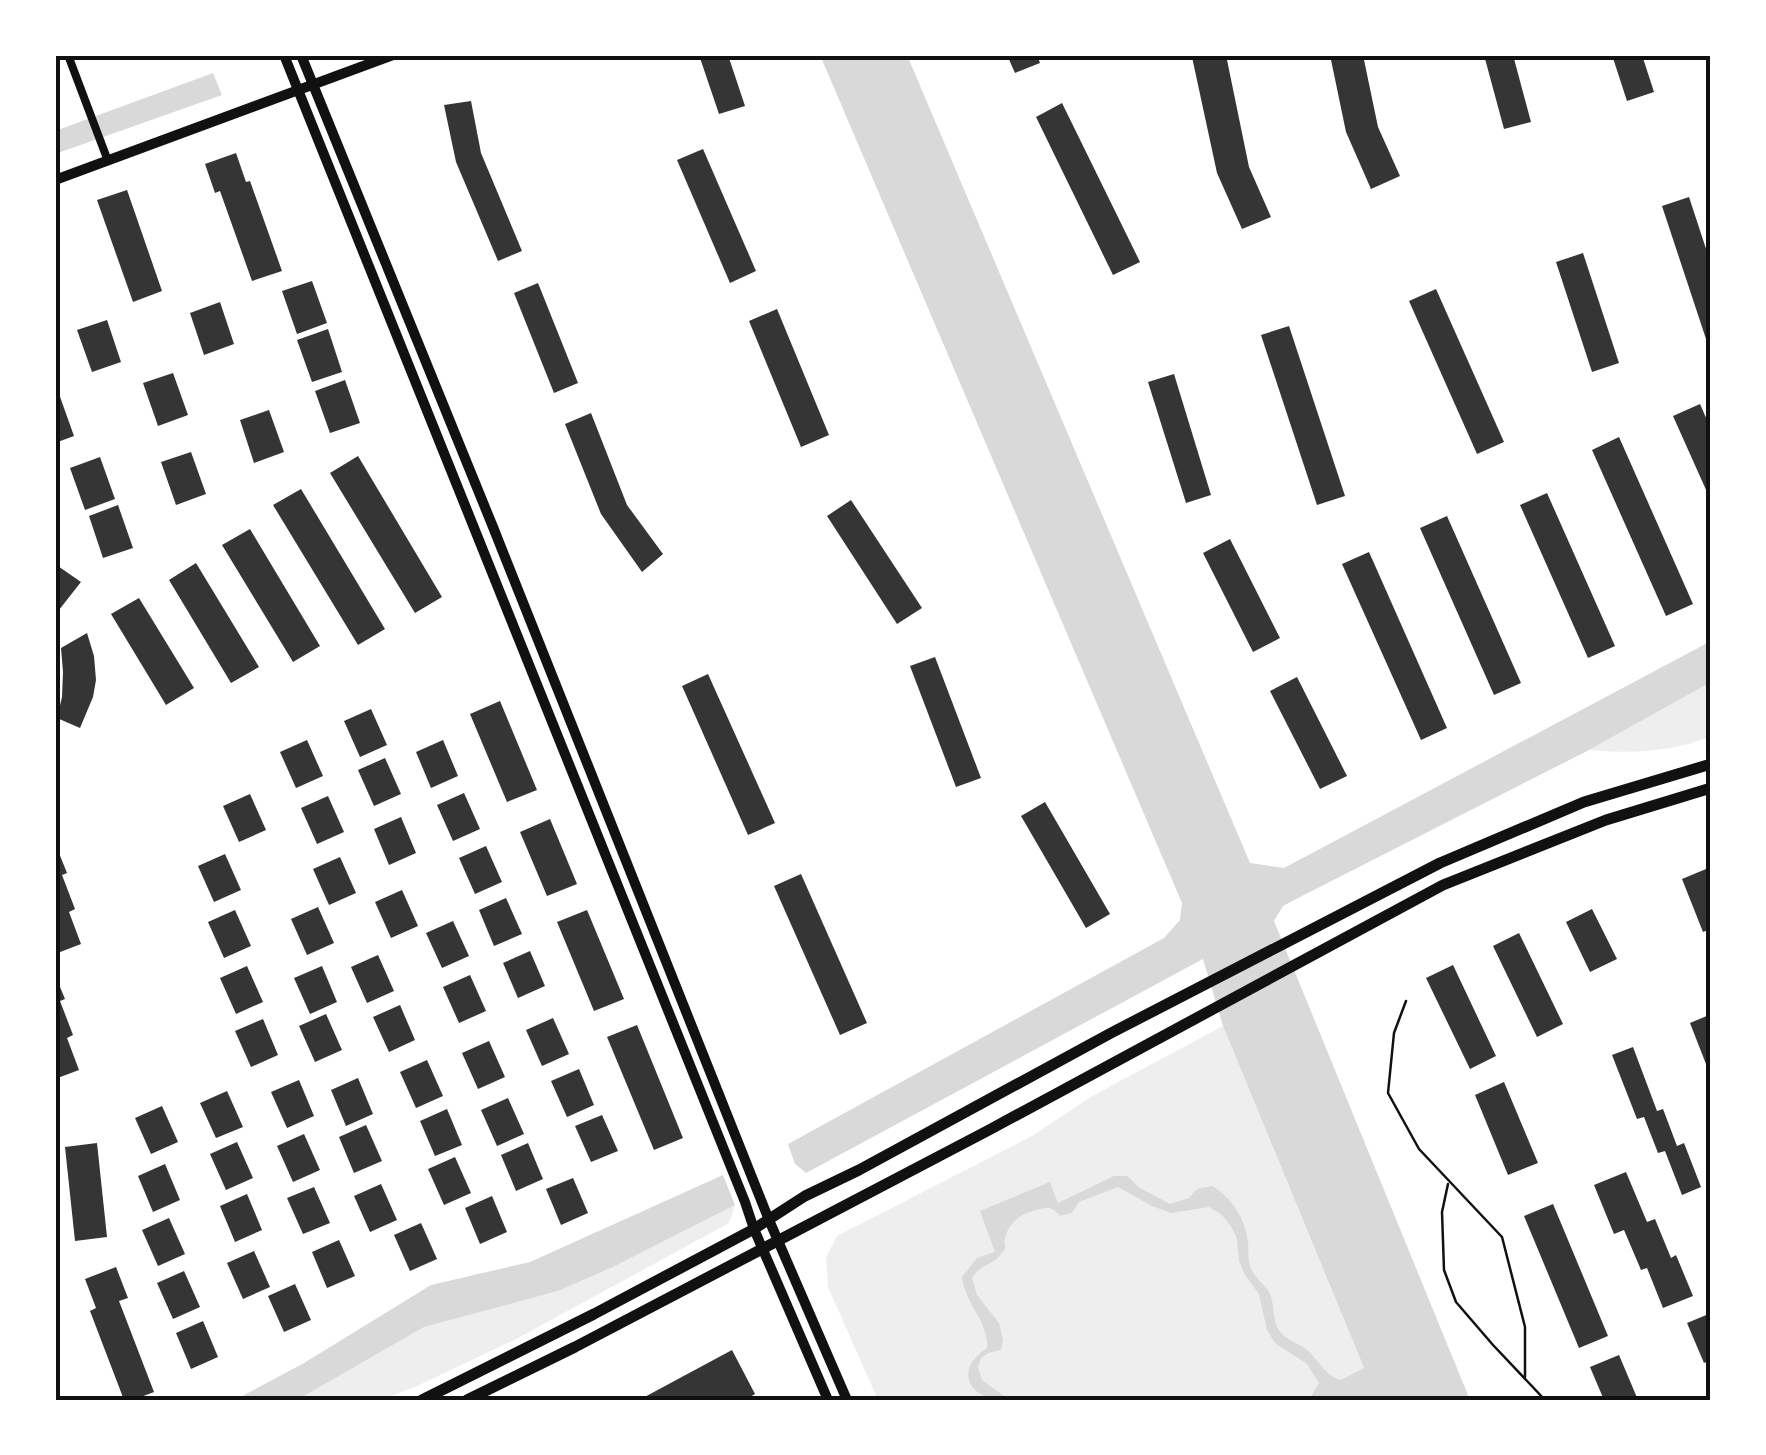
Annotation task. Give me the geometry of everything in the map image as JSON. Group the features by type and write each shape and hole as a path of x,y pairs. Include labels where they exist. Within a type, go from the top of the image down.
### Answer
{"main road":[{"path":"422,1400 594,1314 769,1220 804,1196 1440,863 1584,802 1711,764"},
{"path":"467,1400 989,1130 1443,885 1606,820 1711,788"}],"street":[{"path":"68,55 108,161"},
{"path":"284,55 754,1228 828,1400"},
{"path":"301,55 769,1220 846,1400"},
{"path":"55,180 393,55"}],"path":[{"path":"1406,1000 1394,1032 1388,1093 1419,1149 1502,1236 1525,1327 1525,1377"},
{"path":"1449,1181 1442,1212 1444,1270 1456,1302 1545,1400"}],"shaded area":[{"path":"820,55 907,55 1250,863 1284,868 1711,641 1711,682 1589,750 1283,906 1274,921 1470,1400 1309,1400 1319,1383 1307,1364 1275,1343 1267,1330 1259,1294 1245,1275 1237,1239 1221,1214 1209,1207 1171,1213 1118,1187 1079,1202 1072,1213 1060,1216 1051,1208 1034,1210 1010,1227 1004,1250 972,1278 977,1295 999,1323 1003,1340 1001,1350 981,1358 978,1367 982,1380 1005,1400 982,1395 970,1382 970,1365 987,1348 987,1339 962,1277 977,1258 995,1252 980,1211 1050,1182 1058,1203 1114,1176 1127,1176 1170,1204 1189,1198 1197,1189 1212,1186 1219,1191 1241,1217 1250,1265 1270,1293 1281,1333 1307,1350 1335,1378 1341,1380 1364,1368 1223,1026 1203,959 806,1173 795,1164 788,1144 1164,938 1180,920 1182,903"},
{"path":"213,73 222,95 55,154 55,131"},
{"path":"1711,682 1711,736 1651,751 1589,750"},
{"path":"1223,1026 1377,1400 878,1400 828,1287 826,1257 837,1236 1032,1136 1094,1095"},
{"path":"723,1175 735,1205 613,1267 558,1291 424,1327 297,1400 235,1400 304,1363 431,1285 530,1262"},
{"path":"735,1205 729,1223 516,1339 415,1387 380,1400 297,1400 424,1327 558,1291"}],"building":[{"path":"699,55 728,55 745,106 719,114"},
{"path":"1007,55 1037,55 1040,63 1015,73"},
{"path":"1226,55 1249,167 1271,217 1242,229 1217,173 1192,57"},
{"path":"1330,55 1363,55 1378,127 1400,176 1371,189 1346,132"},
{"path":"1484,55 1513,55 1531,122 1504,129"},
{"path":"1612,55 1642,55 1654,92 1627,101"},
{"path":"471,101 481,153 522,251 498,261 456,162 444,105"},
{"path":"1062,103 1140,262 1113,275 1036,117"},
{"path":"703,149 756,271 730,283 677,160"},
{"path":"236,153 282,271 252,281 220,191 215,193 205,164"},
{"path":"127,190 162,291 133,302 97,200"},
{"path":"1689,197 1711,264 1708,345 1662,206"},
{"path":"1583,253 1619,363 1592,372 1556,262"},
{"path":"312,281 327,323 297,334 282,291"},
{"path":"538,283 578,383 554,393 514,293"},
{"path":"1436,289 1504,442 1477,454 1409,301"},
{"path":"220,302 234,344 204,355 190,313"},
{"path":"777,309 829,435 801,447 749,321"},
{"path":"107,320 121,362 92,372 77,330"},
{"path":"1289,326 1345,496 1317,505 1261,335"},
{"path":"328,329 342,372 312,382 297,340"},
{"path":"173,373 188,415 158,426 143,383"},
{"path":"1174,374 1211,495 1186,503 1148,382"},
{"path":"345,380 360,423 330,433 315,391"},
{"path":"59,394 74,436 55,443 55,395"},
{"path":"1700,404 1711,429 1711,501 1673,416"},
{"path":"269,410 284,452 254,463 240,420"},
{"path":"591,413 627,505 663,554 642,572 601,514 565,424"},
{"path":"1619,437 1693,604 1666,616 1592,450"},
{"path":"191,452 206,494 176,505 161,462"},
{"path":"358,456 442,597 415,613 330,473"},
{"path":"100,457 115,499 85,510 70,468"},
{"path":"301,489 385,629 358,645 273,505"},
{"path":"1547,493 1615,646 1588,658 1520,505"},
{"path":"851,500 922,608 897,624 827,516"},
{"path":"118,505 133,548 103,558 89,516"},
{"path":"1447,516 1521,683 1494,695 1420,528"},
{"path":"250,529 320,646 293,662 222,545"},
{"path":"1230,539 1280,638 1253,652 1203,553"},
{"path":"1369,552 1447,728 1421,740 1342,564"},
{"path":"196,563 259,667 231,683 169,580"},
{"path":"55,564 81,582 55,615"},
{"path":"139,598 194,688 166,705 111,614"},
{"path":"87,633 96,680 80,728 57,718 62,697 61,648"},
{"path":"935,657 981,778 956,787 910,666"},
{"path":"708,674 775,823 748,835 682,686"},
{"path":"1297,677 1347,776 1320,789 1270,691"},
{"path":"500,701 537,790 507,802 470,714"},
{"path":"371,709 387,745 360,757 344,721"},
{"path":"307,740 323,776 296,788 280,752"},
{"path":"443,740 458,776 431,788 416,752"},
{"path":"385,758 401,794 374,806 358,770"},
{"path":"464,793 480,829 453,841 437,805"},
{"path":"250,794 266,830 239,842 223,806"},
{"path":"328,796 344,832 317,844 301,808"},
{"path":"1045,802 1110,914 1086,928 1021,816"},
{"path":"401,817 416,853 389,865 374,829"},
{"path":"550,819 577,884 547,896 520,832"},
{"path":"55,843 67,873 62,875 75,909 69,912 81,944 55,954"},
{"path":"486,846 502,882 475,894 459,858"},
{"path":"225,854 241,890 214,902 198,866"},
{"path":"340,857 356,893 329,905 313,869"},
{"path":"1706,869 1711,881 1711,929 1703,932 1682,879"},
{"path":"801,874 867,1023 840,1035 774,886"},
{"path":"402,890 418,926 391,938 375,902"},
{"path":"506,898 522,934 494,946 479,910"},
{"path":"318,907 334,943 307,955 291,919"},
{"path":"1592,909 1617,959 1590,972 1566,922"},
{"path":"235,910 251,946 224,958 208,922"},
{"path":"587,910 624,999 594,1011 557,922"},
{"path":"453,921 469,956 442,968 426,933"},
{"path":"1519,933 1563,1024 1537,1037 1493,946"},
{"path":"530,951 545,986 518,998 503,963"},
{"path":"378,955 394,991 367,1003 351,967"},
{"path":"1453,965 1496,1056 1470,1069 1426,978"},
{"path":"247,966 263,1002 236,1014 220,978"},
{"path":"322,966 337,1002 310,1014 294,978"},
{"path":"470,975 486,1011 459,1023 443,987"},
{"path":"58,982 65,999 60,1001 73,1035 67,1038 79,1070 55,1079 55,984"},
{"path":"400,1005 415,1040 389,1052 373,1017"},
{"path":"326,1014 342,1050 315,1062 299,1026"},
{"path":"1709,1015 1711,1020 1711,1077 1690,1023"},
{"path":"553,1018 569,1054 542,1066 526,1030"},
{"path":"263,1019 278,1055 251,1067 235,1031"},
{"path":"637,1025 683,1138 654,1150 607,1037"},
{"path":"489,1041 505,1077 478,1089 462,1053"},
{"path":"1633,1047 1657,1111 1663,1109 1677,1146 1684,1143 1701,1187 1682,1195 1665,1151 1658,1153 1644,1117 1637,1119 1612,1055"},
{"path":"427,1060 443,1096 416,1108 400,1072"},
{"path":"579,1069 594,1105 567,1117 551,1081"},
{"path":"358,1078 373,1114 346,1126 331,1090"},
{"path":"299,1080 314,1116 287,1128 271,1092"},
{"path":"1504,1082 1538,1163 1508,1175 1475,1095"},
{"path":"227,1091 243,1127 216,1138 200,1103"},
{"path":"508,1098 524,1134 497,1146 481,1110"},
{"path":"162,1106 178,1142 151,1154 135,1118"},
{"path":"447,1109 462,1145 435,1156 420,1121"},
{"path":"602,1115 618,1151 591,1162 575,1126"},
{"path":"366,1125 382,1161 354,1173 339,1137"},
{"path":"304,1134 320,1170 293,1182 277,1146"},
{"path":"237,1142 253,1178 226,1190 210,1154"},
{"path":"97,1143 107,1237 75,1241 65,1147"},
{"path":"528,1143 543,1179 516,1191 501,1155"},
{"path":"455,1157 471,1193 444,1205 428,1169"},
{"path":"165,1164 180,1200 153,1212 138,1176"},
{"path":"1626,1172 1647,1222 1655,1219 1693,1296 1663,1308 1647,1268 1641,1270 1624,1230 1614,1234 1594,1185"},
{"path":"573,1178 588,1213 561,1225 546,1189"},
{"path":"381,1184 397,1220 370,1232 354,1196"},
{"path":"314,1187 330,1223 303,1234 287,1198"},
{"path":"247,1194 262,1230 235,1242 220,1206"},
{"path":"492,1196 507,1232 480,1244 465,1208"},
{"path":"1553,1204 1608,1336 1579,1348 1524,1216"},
{"path":"169,1218 185,1254 158,1266 142,1230"},
{"path":"421,1223 437,1259 410,1271 394,1235"},
{"path":"339,1240 355,1276 327,1288 312,1252"},
{"path":"254,1251 270,1287 243,1299 227,1263"},
{"path":"116,1267 128,1298 119,1301 154,1392 133,1400 124,1400 90,1311 96,1308 85,1279"},
{"path":"184,1271 200,1307 173,1319 157,1283"},
{"path":"295,1284 311,1320 284,1332 268,1296"},
{"path":"1711,1313 1711,1360 1704,1363 1687,1323"},
{"path":"203,1321 218,1357 191,1369 176,1333"},
{"path":"732,1350 755,1394 745,1400 639,1400"},
{"path":"1619,1355 1638,1400 1604,1400 1590,1367"}]}
